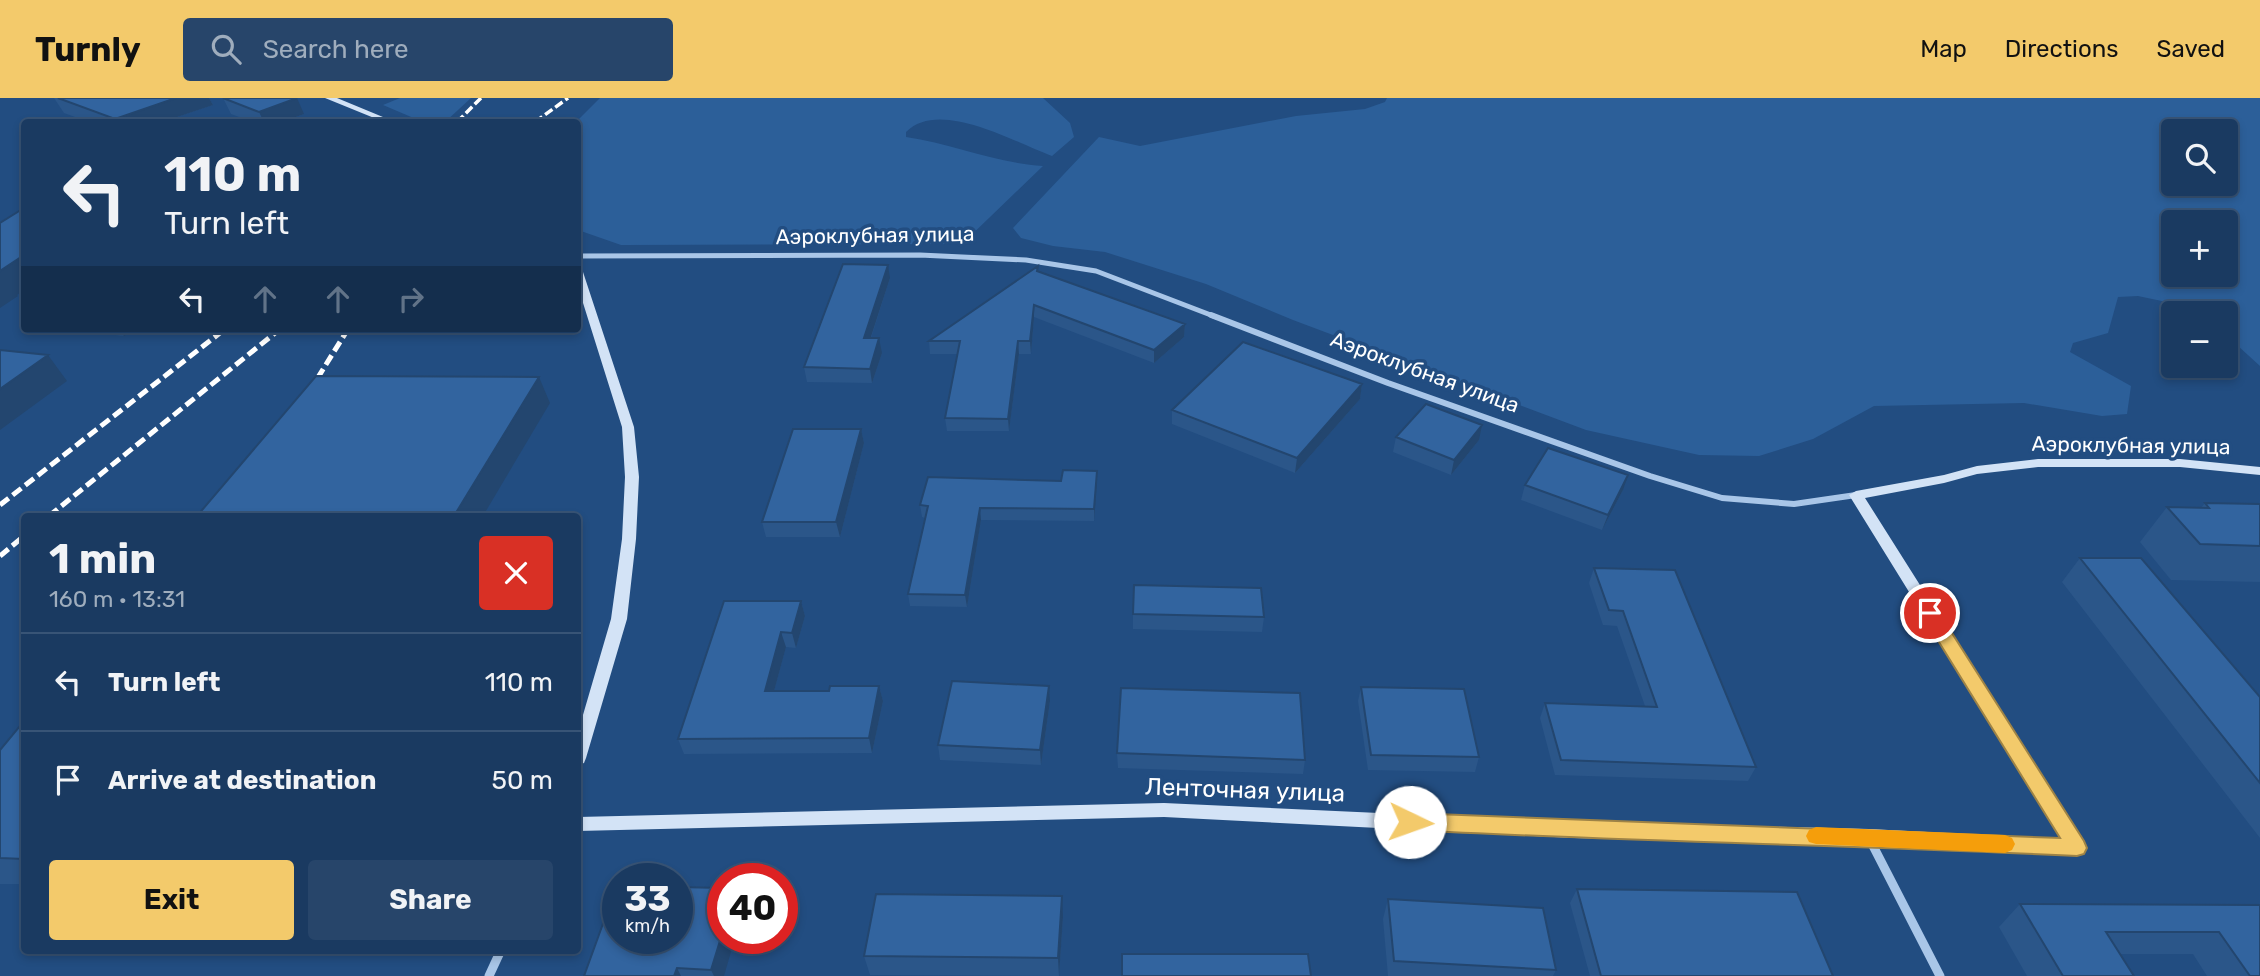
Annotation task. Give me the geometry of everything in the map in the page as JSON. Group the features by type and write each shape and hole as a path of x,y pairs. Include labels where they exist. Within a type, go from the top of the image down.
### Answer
{"street":[{"path":"328,98 382,119"},
{"name":"Аэроклубная улица","path":"581,256 691,258 933,254 1046,260 1096,271 1388,383 1650,476 1723,498 1794,504 1944,480 1990,467 2038,463 2180,463 2260,471"},
{"path":"581,281 628,427 632,477 629,539 619,620 581,748"},
{"name":"Ленточная улица","path":"581,824 1164,810 1574,830 1869,837 2077,848 1856,495"},
{"path":"1869,837 1940,976"},
{"path":"489,976 499,954"}],"shaded area":[{"path":"400,98 471,98 448,119 416,119 383,105"},
{"path":"600,98 1043,98 1070,123 1074,137 1052,156 998,133 957,121 937,119 920,123 906,132 906,137 1008,161 1043,166 962,244 621,245 581,231 579,119"},
{"path":"1387,98 2260,98 2260,366 2238,346 2238,301 2162,301 2138,296 2118,297 2108,333 2073,343 2070,352 2131,386 2127,414 2102,416 2024,403 1874,406 1813,439 1759,456 1699,455 1586,430 1293,320 1206,284 1105,252 1053,246 1021,238 1013,228 1099,137 1140,146 1296,116 1365,109 1385,102"}],"building":[{"path":"58,98 176,98 115,119"},
{"path":"223,98 297,98 259,112"},
{"path":"21,210 21,257 0,271 0,223"},
{"path":"843,264 888,265 864,338 879,338 870,369 804,367"},
{"path":"1038,266 1037,271 1185,324 1154,350 1034,305 1030,341 1018,341 1008,419 945,418 960,341 929,341"},
{"path":"1243,342 1362,384 1297,458 1172,410"},
{"path":"0,350 48,355 0,389"},
{"path":"316,376 539,377 456,513 200,513"},
{"path":"1426,404 1482,425 1454,460 1396,437"},
{"path":"793,429 861,429 836,522 762,522"},
{"path":"1548,448 1628,475 1608,515 1525,485"},
{"path":"1063,470 1097,471 1094,509 980,508 965,595 908,594 928,506 920,505 928,477 1061,481"},
{"path":"2205,503 2260,504 2260,546 2200,544 2167,507 2209,508"},
{"path":"2080,558 2141,558 2260,697 2260,783"},
{"path":"1594,568 1675,570 1756,767 1561,760 1545,703 1657,707 1623,611 1609,610"},
{"path":"1134,585 1261,588 1264,617 1133,614"},
{"path":"724,601 801,601 792,633 781,632 765,691 829,691 830,686 879,686 869,738 678,739"},
{"path":"952,681 1049,686 1040,750 938,745"},
{"path":"1361,687 1464,689 1479,757 1371,755"},
{"path":"1121,688 1300,693 1305,760 1117,753"},
{"path":"21,725 21,859 0,858 0,750"},
{"path":"693,887 707,888 707,954 716,954 711,970 677,968 674,976 584,976 602,926 602,954 693,954"},
{"path":"1577,889 1797,892 1833,976 1601,976"},
{"path":"876,894 1062,896 1058,958 864,956"},
{"path":"1388,899 1543,908 1556,970 1394,961"},
{"path":"2020,904 2260,905 2260,976 2250,976 2219,932 2106,932 2134,976 2063,976"},
{"path":"1122,954 1308,954 1311,976 1122,976"}],"railway":[{"path":"460,119 481,98"},
{"path":"539,119 568,98"},
{"path":"0,505 220,333"},
{"path":"53,513 275,333"},
{"path":"309,392 346,333"},
{"path":"0,556 21,538"}],"slow traffic":[{"path":"1816,836 2005,844"}],"route":[{"path":"1410,822 1574,830 1869,837 2077,848 1930,613"}]}
